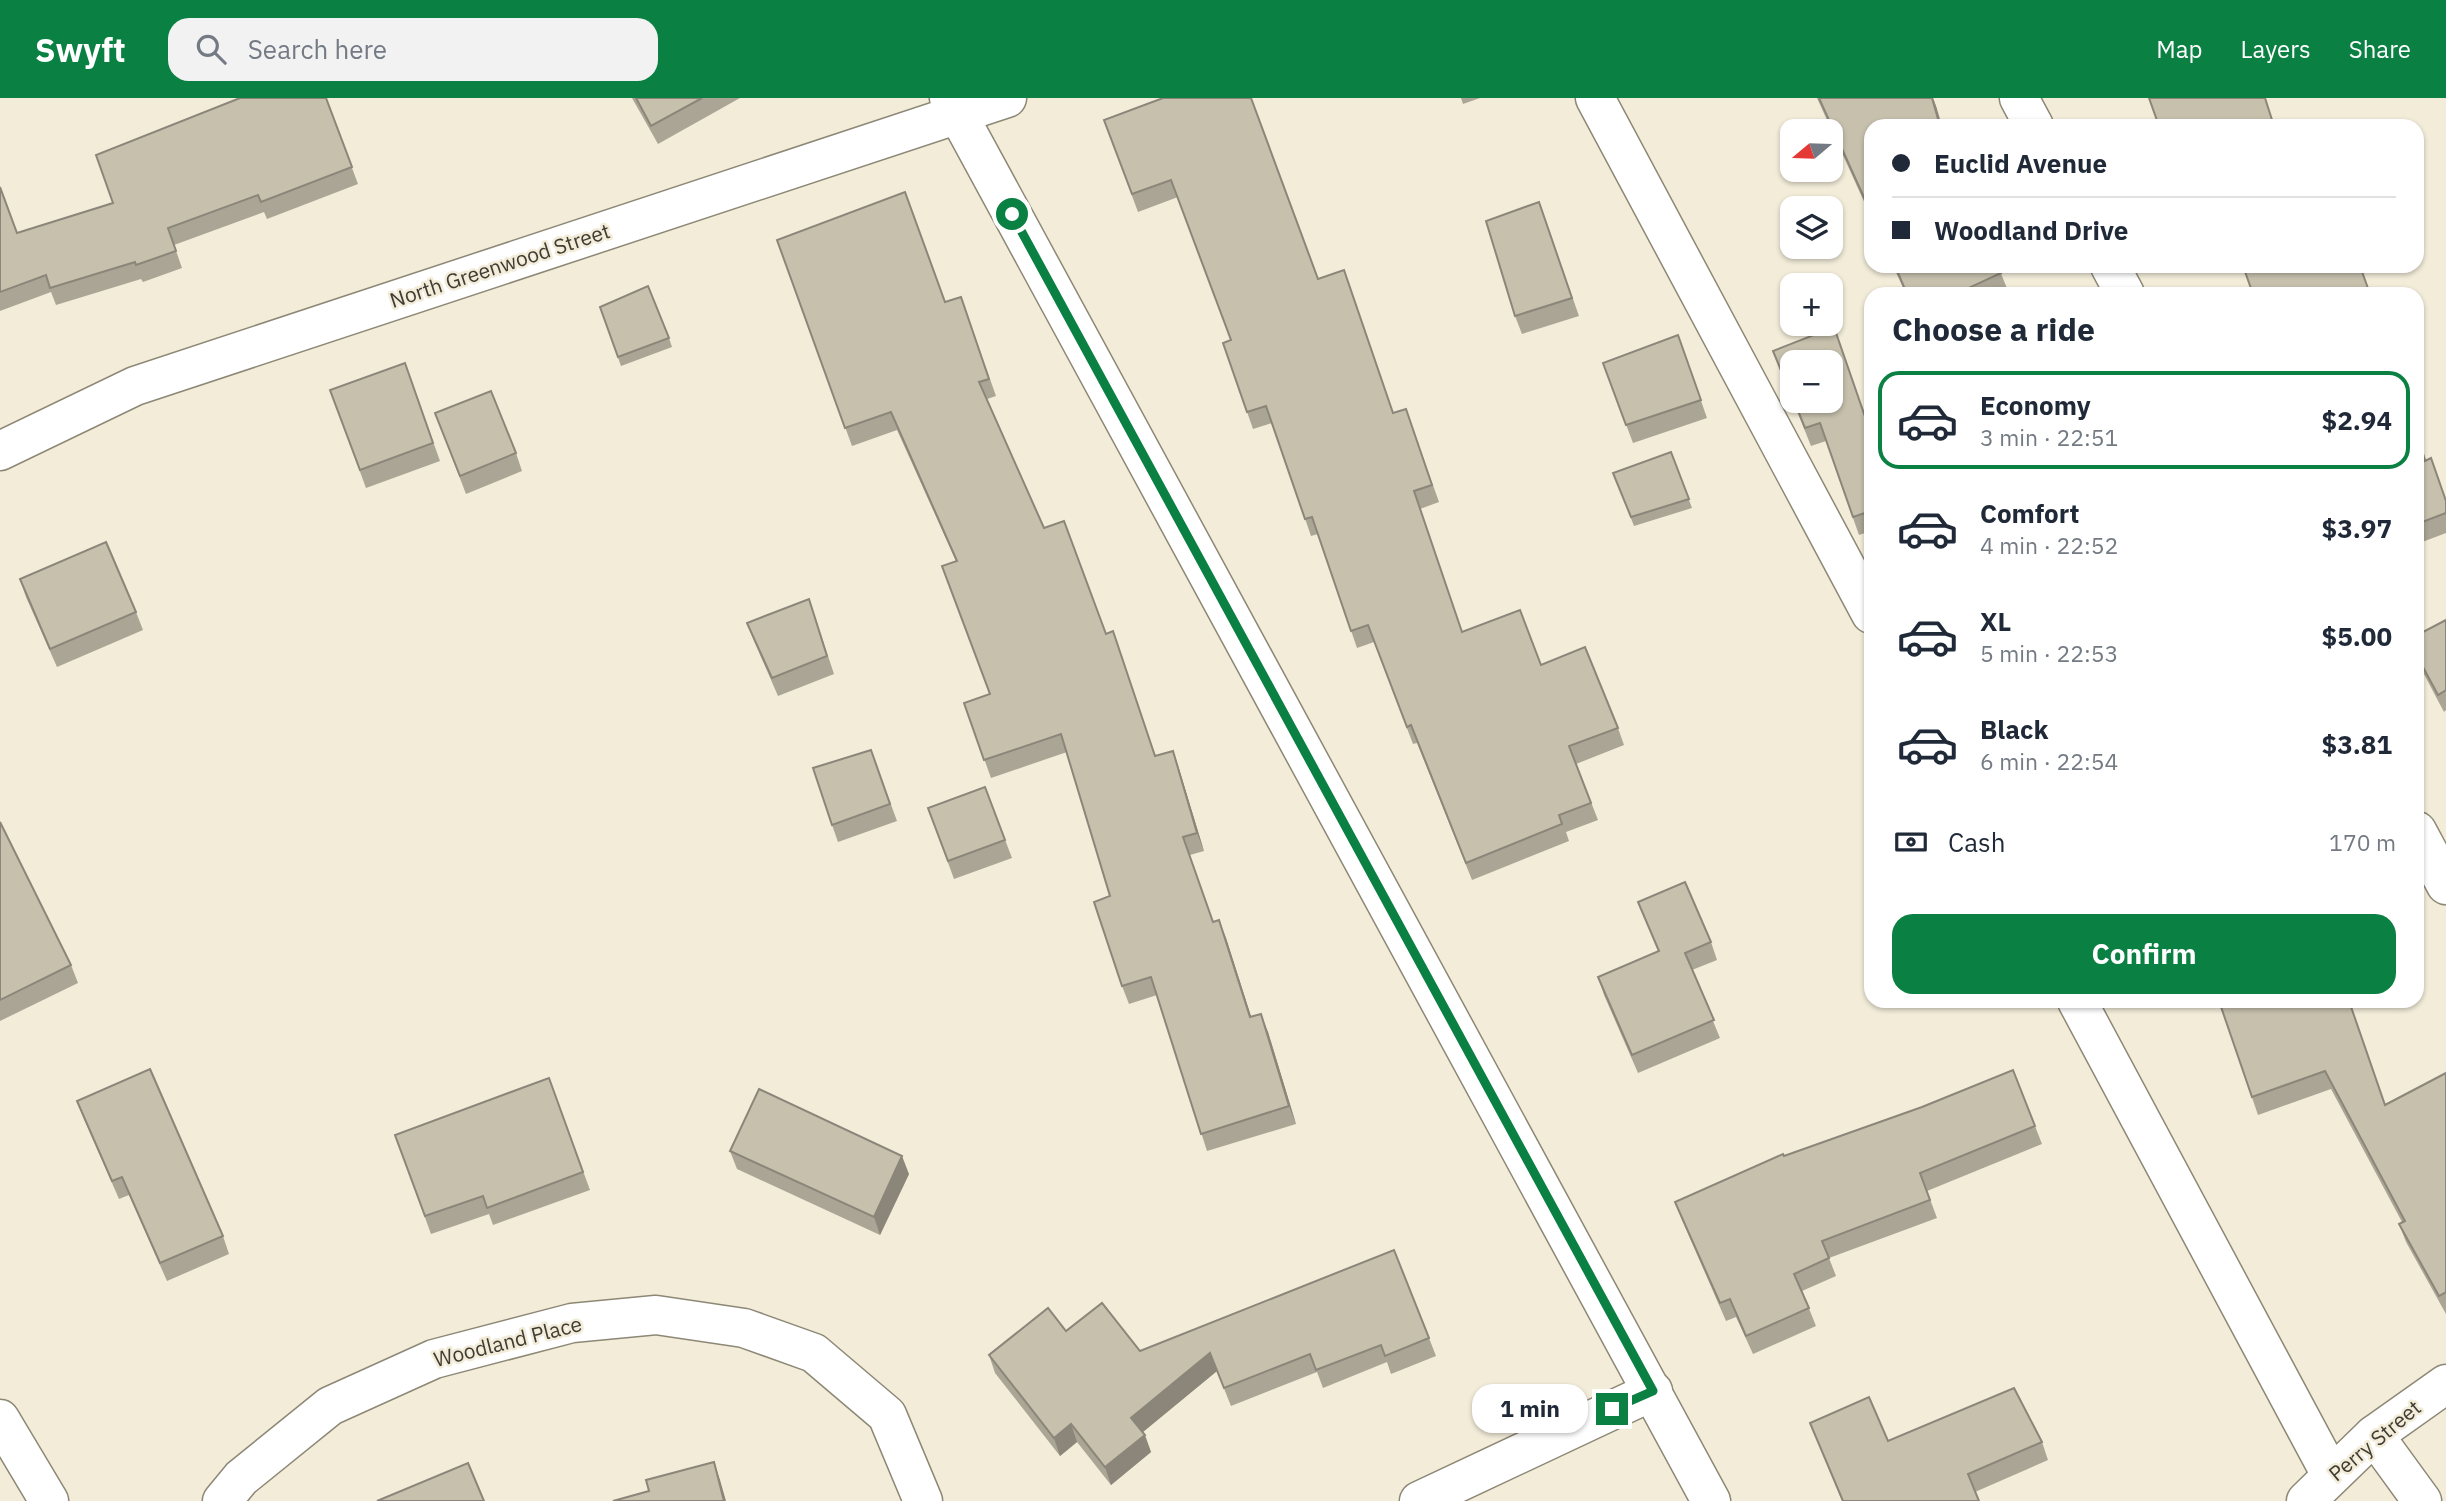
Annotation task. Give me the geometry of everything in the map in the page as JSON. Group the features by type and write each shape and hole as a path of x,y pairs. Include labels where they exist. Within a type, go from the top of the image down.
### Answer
{"street":[{"name":"North Greenwood Street","path":"0,451 135,386 953,107 1007,98"},
{"path":"1595,98 1864,601"},
{"path":"2019,98 2030,119"},
{"path":"953,107 1711,1501"},
{"path":"2424,844 2446,885"},
{"path":"2080,1008 2318,1488"},
{"name":"Woodland Place","path":"222,1501 242,1478 330,1406 434,1359 572,1323 656,1315 744,1328 814,1353 887,1415 923,1501"},
{"name":"Perry Street","path":"2318,1488 2374,1435 2446,1384"},
{"path":"1419,1501 1653,1391"},
{"path":"0,1419 49,1501"},
{"path":"2374,1435 2422,1501"}],"building":[{"path":"240,98 326,98 352,167 261,202 258,195 168,228 176,251 136,265 135,262 50,288 46,275 0,292 0,187 17,233 113,203 96,155"},
{"path":"636,98 702,98 651,126"},
{"path":"1163,98 1251,98 1318,279 1344,270 1393,413 1406,409 1432,485 1414,491 1462,632 1520,610 1541,665 1585,647 1618,728 1569,746 1591,803 1559,815 1562,824 1466,863 1411,725 1407,727 1368,625 1351,631 1312,517 1305,519 1266,406 1247,412 1223,343 1231,340 1171,180 1132,194 1104,120"},
{"path":"1819,98 1932,98 1938,119 1864,119 1864,198 1843,151 1843,119 1828,119"},
{"path":"2149,98 2265,98 2272,119 2156,119"},
{"path":"905,192 945,302 961,297 989,379 979,382 1044,528 1064,521 1106,634 1113,631 1155,756 1173,751 1197,833 1183,837 1213,922 1219,920 1250,1017 1261,1014 1289,1106 1201,1134 1151,977 1122,986 1094,902 1110,896 1061,734 984,760 964,703 990,694 942,566 957,561 891,412 845,428 777,240"},
{"path":"1539,202 1572,298 1515,316 1486,221"},
{"path":"1898,273 2001,273 1971,287 1904,287"},
{"path":"2246,273 2362,273 2368,287 2250,287"},
{"path":"648,286 669,338 618,357 600,307"},
{"path":"1678,335 1701,400 1626,425 1603,363"},
{"path":"1811,336 1837,336 1842,350 1780,350 1780,368 1773,351"},
{"path":"1843,353 1864,414 1864,513 1853,517 1820,423 1805,428 1799,413 1843,413"},
{"path":"405,363 433,443 360,470 330,390"},
{"path":"491,391 516,453 460,476 435,413"},
{"path":"1671,452 1689,499 1631,517 1613,473"},
{"path":"2424,458 2425,461 2431,458 2446,501 2446,513 2424,521"},
{"path":"106,542 136,612 50,649 20,579"},
{"path":"809,599 827,656 772,678 747,623"},
{"path":"2446,620 2446,690 2438,695 2424,669 2424,631"},
{"path":"871,750 890,804 832,825 813,768"},
{"path":"985,787 1005,840 948,861 928,808"},
{"path":"0,822 71,965 0,1000"},
{"path":"1685,882 1711,942 1685,953 1714,1020 1632,1055 1598,977 1659,951 1638,902"},
{"path":"2221,1008 2351,1008 2385,1105 2446,1073 2446,1292 2439,1296 2399,1224 2405,1221 2325,1071 2252,1097"},
{"path":"150,1069 223,1236 160,1263 122,1177 112,1181 77,1101"},
{"path":"2013,1070 2035,1126 1920,1173 1930,1200 1822,1241 1829,1258 1794,1274 1809,1308 1746,1336 1730,1299 1720,1303 1675,1202 1783,1154 1784,1156 1922,1107"},
{"path":"549,1078 583,1172 487,1208 483,1196 425,1216 395,1135"},
{"path":"759,1089 902,1156 874,1217 730,1151"},
{"path":"1394,1250 1429,1338 1385,1356 1381,1345 1316,1370 1310,1354 1224,1388 1210,1353 1131,1418 1145,1435 1105,1467 1071,1424 1054,1438 989,1355 1048,1308 1066,1331 1102,1303 1140,1351"},
{"path":"2014,1388 2042,1442 1968,1474 1979,1501 1843,1501 1810,1423 1869,1397 1888,1441"},
{"path":"714,1462 724,1501 613,1501 649,1491 646,1480"},
{"path":"468,1463 484,1501 377,1501"}],"route":[{"path":"1012,214 1653,1391 1612,1409"}]}
